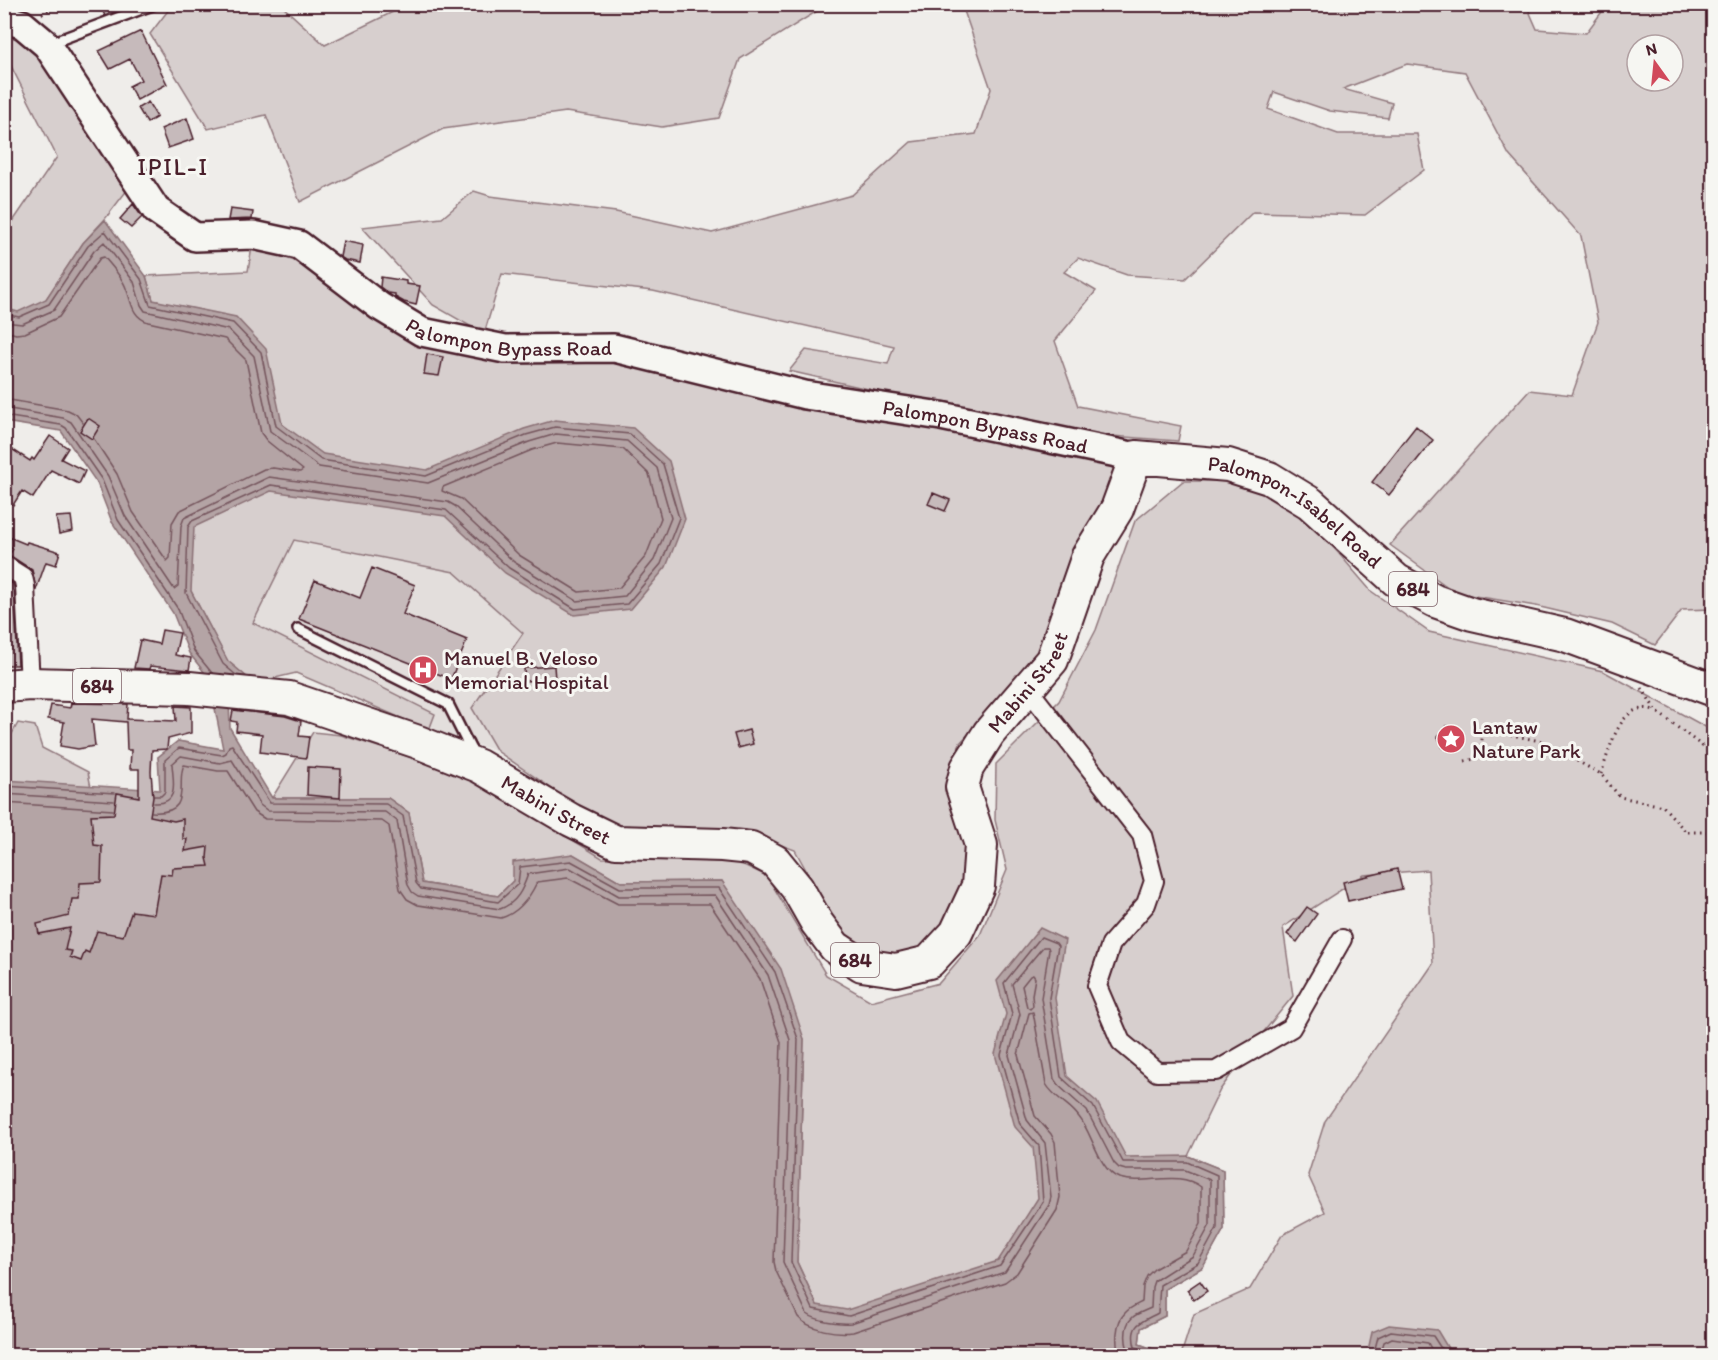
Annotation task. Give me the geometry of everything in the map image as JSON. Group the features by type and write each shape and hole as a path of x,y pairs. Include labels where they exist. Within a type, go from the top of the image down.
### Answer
{"highway":[{"name":"Palompon-Isabel Road","path":"1136,457 1228,465 1269,478 1310,502 1396,580 1435,601 1472,614 1565,635 1713,690"},
{"name":"Mabini Street","path":"17,685 189,688 290,698 418,742 479,766 571,820 616,842 751,848 775,861 797,888 817,923 835,947 862,965 896,970 929,962 956,933 978,886 981,845 962,787 967,768 989,733 1052,660 1088,556 1117,509 1136,457"}],"main road":[{"name":"Palompon Bypass Road","path":"4,20 22,24 46,45 156,210 195,237 254,235 299,245 380,306 422,332 505,349 614,348 805,396 941,416 1136,457"}],"street":[{"path":"4,564 23,578 25,586 17,685"},
{"path":"1028,689 1142,835 1154,881 1146,904 1111,944 1097,986 1121,1042 1157,1072 1216,1071 1291,1028 1342,939"}],"lane":[{"path":"46,45 155,4"},
{"path":"298,629 448,704 479,766"}],"path":[{"path":"1623,655 1656,711"},
{"path":"1601,774 1620,725 1628,713 1644,707 1656,711 1713,755"},
{"path":"1465,761 1474,759 1481,747 1483,732 1497,732 1540,741 1601,774 1620,797 1663,806 1686,832 1713,832"}],"shaded area":[{"path":"173,4 281,5 325,45 407,5 827,5 740,59 719,118 662,127 566,112 443,129 300,202 266,115 208,129 150,34"},
{"path":"1526,4 1537,29 1586,33 1607,5 1713,5 1713,609 1682,610 1655,645 1612,624 1536,606 1456,593 1390,545 1529,390 1572,395 1598,322 1581,236 1509,155 1465,72 1407,64 1343,89 1392,103 1388,118 1330,111 1274,92 1268,109 1338,134 1417,134 1424,170 1365,215 1253,212 1185,279 1127,275 1078,258 1064,272 1096,291 1055,341 1078,406 1181,426 1178,441 1058,432 789,371 806,350 888,364 894,346 653,291 502,274 484,334 433,305 362,227 442,218 474,191 490,196 616,212 712,233 852,195 911,142 976,134 991,89 962,5"},
{"path":"5,36 19,39 42,52 128,189 83,243 46,299 153,300 146,276 248,271 252,247 295,261 395,332 441,351 531,360 611,358 1104,462 1119,473 1038,661 960,743 950,774 970,832 971,881 937,942 913,956 872,956 844,939 795,850 749,833 615,832 497,751 472,708 523,633 454,572 294,540 253,623 435,714 429,730 296,673 254,683 228,662 191,591 112,522 77,397 5,411 5,233 57,157 5,54"},
{"path":"1183,481 1242,481 1310,520 1371,591 1429,632 1603,671 1713,731 1713,1355 1181,1355 1194,1314 1250,1289 1282,1235 1325,1212 1308,1175 1325,1121 1433,964 1428,870 1364,875 1283,927 1293,996 1220,1090 1188,1156 1223,1170 1224,1229 1203,1267 1165,1289 1165,1316 1141,1328 1139,1344 1170,1355 791,1356 817,1305 797,1262 804,1039 722,881 621,882 573,854 513,881 498,896 422,883 409,813 388,798 272,798 313,732 341,735 466,775 602,858 731,859 767,876 826,975 871,1001 939,983 980,935 1007,870 995,820 996,764 1059,701 1096,630 1135,521"},
{"name":"Manuel B. Veloso Memorial Hospital","path":"294,540 454,572 524,633 472,708 497,751 429,730 435,715 253,623"},
{"path":"18,723 35,726 42,748 88,772 93,798 187,876 158,757 178,741 223,750 272,798 74,1356 5,902 5,742 8,741"}],"water":[{"path":"105,220 146,276 153,300 236,317 266,349 282,424 323,454 427,470 524,429 555,420 633,428 669,461 685,519 666,567 631,609 574,615 505,573 445,516 271,491 194,527 191,591 228,661 254,683 229,699 230,728 272,798 388,798 409,813 422,883 498,896 513,881 513,862 573,854 621,882 722,881 781,969 804,1039 797,1262 817,1305 847,1310 998,1261 1038,1198 1033,1147 1015,1127 995,1054 1006,1014 997,981 1040,928 1065,940 1055,998 1067,1076 1097,1102 1126,1157 1188,1156 1223,1170 1224,1229 1203,1267 1165,1289 1165,1316 1141,1328 1139,1344 1170,1355 5,1355 5,780 160,790 158,757 178,741 223,749 209,678 189,653 173,613 112,522 97,483 61,431 5,422 4,308 18,312 46,299 83,243"},
{"path":"1389,1325 1437,1330 1449,1350 1448,1355 1367,1355 1372,1332"}],"building":[{"path":"100,4 134,4 105,16"},
{"path":"141,31 167,84 137,100 129,86 141,80 130,59 110,69 99,51"},
{"path":"148,102 157,117 147,123 138,108"},
{"path":"187,118 194,139 168,148 161,129"},
{"path":"133,204 142,217 131,228 120,219"},
{"path":"230,209 253,212 252,219 228,220"},
{"path":"343,241 363,245 360,263 340,257"},
{"path":"381,277 420,286 416,305 404,302 395,297 395,294 388,293 380,287"},
{"path":"427,354 443,357 439,376 424,374"},
{"path":"88,418 100,426 92,439 80,431"},
{"path":"1416,426 1433,440 1389,495 1372,482"},
{"path":"50,436 68,448 61,459 85,471 79,484 51,470 33,498 22,491 13,505 4,500 4,444 30,461 32,458 34,460"},
{"path":"933,493 950,500 945,511 928,504"},
{"path":"71,516 73,531 59,534 56,517"},
{"path":"4,535 26,544 27,542 60,552 56,565 46,562 36,590 32,570 9,555 13,549 4,544"},
{"path":"372,568 415,585 403,614 467,640 451,679 299,619 315,580 360,598"},
{"path":"4,579 13,584 14,588 18,665 4,665"},
{"path":"162,630 180,633 175,655 191,658 189,670 150,666 149,669 134,668 140,640 159,644"},
{"path":"554,666 555,679 525,681 524,668"},
{"path":"71,703 128,704 127,719 176,721 175,706 191,707 191,733 168,739 167,749 152,750 153,797 150,816 174,821 183,819 183,839 187,839 185,851 208,847 209,866 173,868 172,875 161,874 154,914 132,911 123,936 97,931 89,953 85,951 81,961 70,957 72,951 65,950 70,928 39,934 37,924 69,916 72,899 79,899 80,883 101,882 102,846 94,845 91,815 114,814 117,793 139,797 139,769 130,769 131,750 127,750 126,722 92,719 95,746 78,749 60,746 64,722 48,719 51,705 70,708"},
{"path":"233,710 285,716 301,721 299,736 309,737 306,758 260,752 262,734 236,731 237,722 231,721"},
{"path":"1446,726 1459,728 1464,740 1456,750 1443,748 1438,737"},
{"path":"749,730 753,744 738,748 734,734"},
{"path":"308,767 341,769 340,798 307,795"},
{"path":"1397,869 1402,889 1348,901 1343,882"},
{"path":"1307,907 1317,914 1297,942 1287,934"},
{"path":"1200,1281 1207,1291 1194,1300 1187,1290"}],"place":[{"name":"Manuel B. Veloso Memorial Hospital","path":"423,670"},
{"name":"Lantaw Nature Park","path":"1451,739"}],"district":[{"name":"IPIL-I","path":"173,167"}]}
